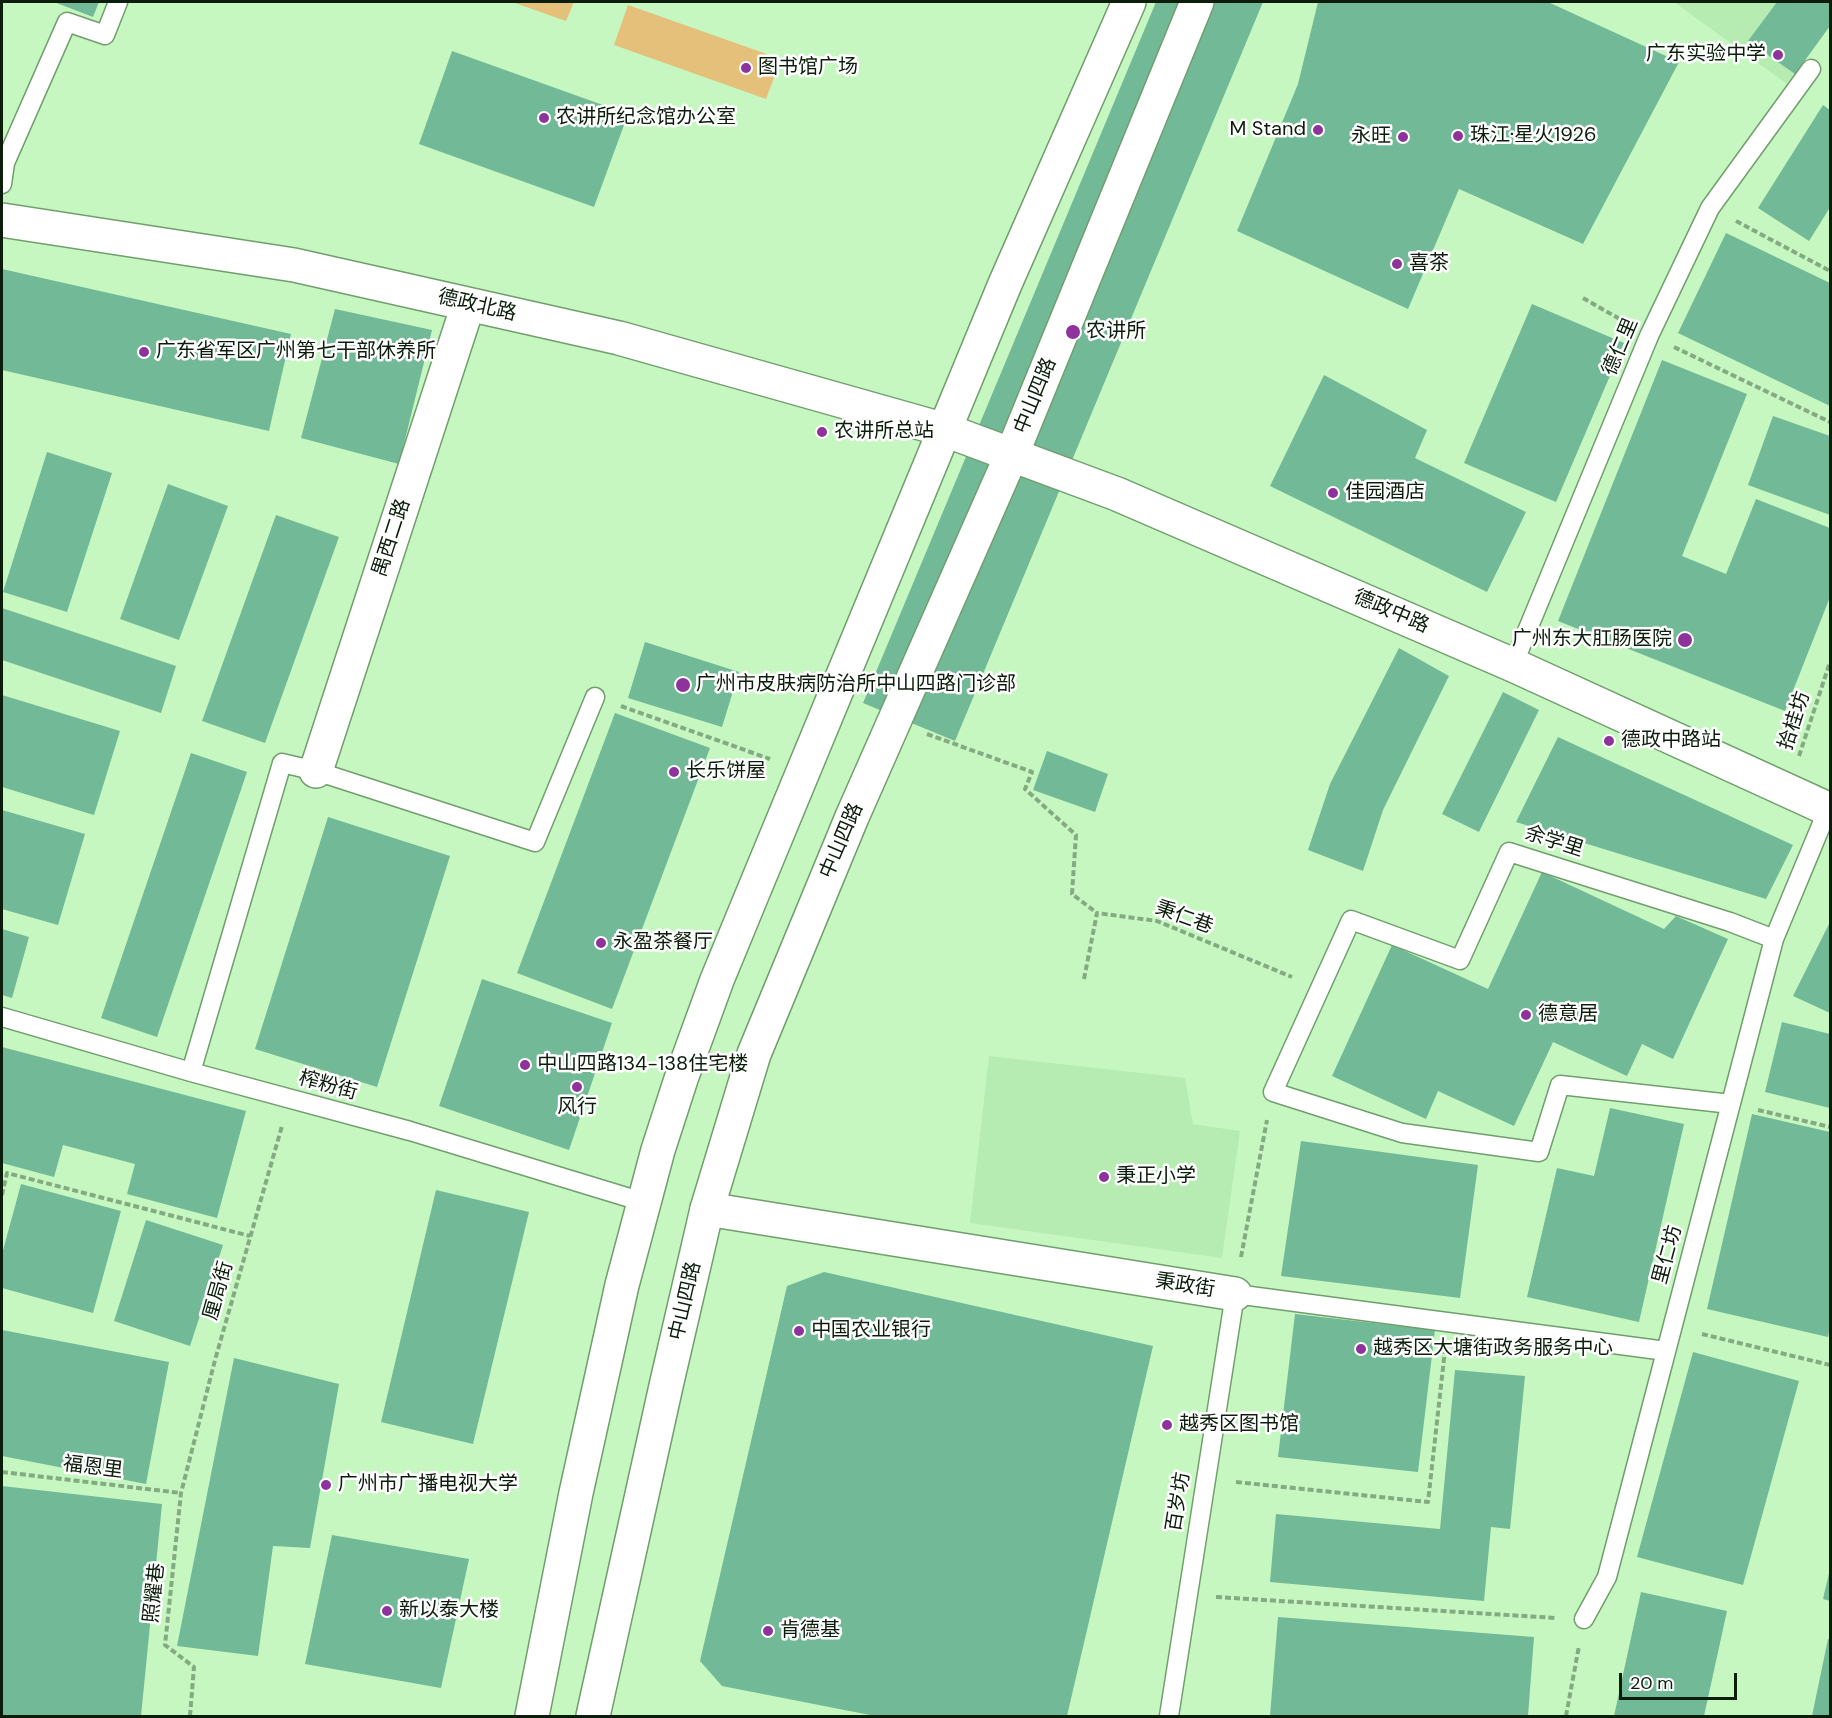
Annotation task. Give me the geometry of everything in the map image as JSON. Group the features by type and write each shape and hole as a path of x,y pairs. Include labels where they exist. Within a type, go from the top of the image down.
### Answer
{"main road":[{"path":"532,1716 576,1493 622,1285 643,1202 682,1076 717,980 1005,284 1129,2"},
{"name":"中山四路","path":"593,1716 707,1209 754,1054 843,838 1012,454 1197,2"},
{"name":"德政北路","path":"2,220 294,265 618,338 945,430"},
{"name":"禺西二路","path":"316,771 468,304"},
{"name":"德政中路","path":"945,430 1117,494 1513,664 1829,810"},
{"name":"秉政街","path":"707,1209 1235,1294"}],"lane":[{"path":"2,184 5,163 67,22 105,35 118,2"},
{"name":"德仁里","path":"1513,664 1649,336 1710,208 1811,69"},
{"path":"190,1072 282,764 316,771 535,842 595,697"},
{"name":"里仁坊","path":"1584,1619 1607,1577 1774,939 1829,810"},
{"name":"余学里","path":"1320,988 1351,920 1460,960 1509,852 1730,922 1774,939"},
{"path":"1320,988 1273,1092 1402,1133 1539,1152 1560,1085 1731,1104"},
{"name":"榨粉街","path":"2,1017 190,1072 410,1131 643,1202"},
{"name":"秉政街","path":"1235,1294 1665,1351"},
{"name":"百岁坊","path":"1169,1716 1235,1294"}],"path":[{"path":"1710,208 1830,271"},
{"path":"1583,298 1649,336 1830,422"},
{"name":"拾桂坊","path":"1787,791 1830,662"},
{"path":"595,697 776,761"},
{"path":"895,723 1032,772 1025,789 1076,836 1072,894 1097,914 1084,979"},
{"name":"秉仁巷","path":"1097,914 1156,921 1320,988"},
{"path":"1235,1294 1273,1092"},
{"name":"厘局街","path":"181,1493 215,1360 290,1099"},
{"path":"1731,1104 1830,1127"},
{"path":"2,1195 7,1173 250,1236"},
{"path":"1206,1479 1428,1502 1449,1322"},
{"path":"1672,1326 1830,1365"},
{"name":"福恩里","path":"2,1472 181,1493"},
{"name":"照耀巷","path":"181,1493 165,1645 194,1667 190,1716"},
{"path":"1188,1596 1584,1619 1566,1716"}],"shaded area":[{"path":"512,2 574,2 566,21"},
{"name":"广东实验中学","path":"1674,2 1830,2 1830,25 1787,84"},
{"path":"628,5 781,59 766,99 614,45"},
{"name":"秉正小学","path":"989,1056 1185,1078 1193,1124 1240,1131 1222,1258 970,1223"}],"building":[{"path":"54,2 99,2 93,17"},
{"name":"农讲所","path":"1156,2 1263,2 955,741 863,703"},
{"name":"珠江·星火1926","path":"1318,2 1548,2 1679,62 1583,244 1459,189 1408,309 1237,231 1298,84"},
{"path":"1777,2 1830,2 1830,26 1795,74 1748,41"},
{"path":"452,51 628,114 594,207 419,144"},
{"path":"1823,105 1830,110 1830,209 1809,241 1758,208"},
{"path":"1726,233 1830,283 1830,406 1678,333"},
{"name":"广东省军区广州第七干部休养所","path":"2,269 291,334 269,431 2,370"},
{"path":"1532,304 1624,343 1556,502 1464,463"},
{"path":"335,309 432,330 399,464 301,438"},
{"path":"1662,360 1747,394 1682,556 1726,574 1756,499 1830,528 1830,597 1785,711 1558,621"},
{"path":"1324,375 1427,430 1415,458 1526,512 1487,592 1270,486"},
{"path":"1773,416 1830,436 1830,515 1748,485"},
{"path":"47,452 112,473 67,612 3,592"},
{"path":"168,484 228,506 179,640 120,619"},
{"path":"276,515 339,537 265,743 202,721"},
{"path":"2,608 176,666 161,713 2,660"},
{"name":"广州市皮肤病防治所中山四路门诊部","path":"645,642 739,672 722,727 628,698"},
{"path":"1399,648 1449,676 1383,810 1363,871 1308,850 1330,784"},
{"path":"1503,692 1539,710 1479,832 1442,814"},
{"path":"2,695 120,731 94,815 2,787"},
{"path":"615,713 710,748 612,1009 517,973"},
{"path":"1558,737 1793,845 1766,899 1516,822"},
{"path":"1047,751 1108,774 1095,812 1033,790"},
{"path":"191,753 247,772 157,1037 101,1018"},
{"path":"2,810 85,834 58,925 2,909"},
{"path":"328,817 450,856 377,1087 255,1049"},
{"name":"德意居","path":"1542,872 1664,929 1676,916 1728,939 1673,1059 1642,1044 1627,1076 1553,1042 1514,1126 1438,1091 1426,1119 1332,1076 1392,945 1488,989"},
{"path":"1830,922 1830,1013 1793,996"},
{"path":"2,929 29,937 12,998 2,995"},
{"name":"中山四路134-138住宅楼","path":"482,979 612,1023 569,1150 439,1106"},
{"path":"1782,1022 1830,1034 1830,1108 1765,1092"},
{"path":"2,1047 246,1111 217,1218 127,1194 135,1164 63,1145 54,1177 2,1163"},
{"path":"1610,1108 1684,1124 1639,1322 1527,1297 1557,1168 1594,1176"},
{"path":"1752,1114 1830,1132 1830,1326 1828,1337 1707,1309"},
{"path":"1301,1141 1478,1165 1460,1298 1281,1276"},
{"path":"21,1184 121,1211 93,1313 2,1288 2,1254"},
{"path":"436,1190 529,1212 473,1444 381,1422"},
{"path":"146,1220 223,1245 190,1346 114,1321"},
{"path":"824,1272 1153,1346 1067,1716 875,1716 722,1686 700,1661 787,1286"},
{"path":"1295,1314 1435,1330 1418,1472 1278,1457"},
{"path":"2,1330 169,1362 146,1484 2,1456"},
{"path":"1693,1352 1799,1381 1743,1585 1637,1557"},
{"path":"234,1358 339,1384 310,1548 273,1546 258,1656 177,1646"},
{"path":"1455,1370 1525,1376 1510,1529 1491,1527 1484,1601 1270,1582 1276,1514 1440,1529"},
{"path":"2,1486 162,1504 141,1716 2,1716"},
{"name":"新以泰大楼","path":"332,1535 469,1559 441,1688 305,1664"},
{"path":"1830,1569 1830,1601 1823,1599"},
{"path":"1641,1592 1727,1611 1704,1716 1614,1716"},
{"path":"1278,1617 1534,1637 1528,1716 1270,1716"},
{"path":"1828,1639 1830,1639 1830,1716 1812,1716"}],"place":[{"name":"广东实验中学","path":"1778,55"},
{"name":"图书馆广场","path":"746,68"},
{"name":"农讲所纪念馆办公室","path":"544,118"},
{"name":"M Stand","path":"1318,130"},
{"name":"珠江·星火1926","path":"1458,136"},
{"name":"永旺","path":"1403,137"},
{"name":"喜茶","path":"1397,264"},
{"name":"农讲所","path":"1073,332"},
{"name":"广东省军区广州第七干部休养所","path":"144,352"},
{"name":"农讲所总站","path":"822,432"},
{"name":"佳园酒店","path":"1333,493"},
{"name":"广州东大肛肠医院","path":"1685,640"},
{"name":"广州市皮肤病防治所中山四路门诊部","path":"683,685"},
{"name":"德政中路站","path":"1609,741"},
{"name":"长乐饼屋","path":"674,772"},
{"name":"永盈茶餐厅","path":"601,943"},
{"name":"德意居","path":"1526,1015"},
{"name":"中山四路134-138住宅楼","path":"525,1065"},
{"name":"风行","path":"577,1087"},
{"name":"秉正小学","path":"1104,1177"},
{"name":"中国农业银行","path":"799,1331"},
{"name":"越秀区大塘街政务服务中心","path":"1361,1349"},
{"name":"越秀区图书馆","path":"1167,1425"},
{"name":"广州市广播电视大学","path":"326,1485"},
{"name":"新以泰大楼","path":"387,1611"},
{"name":"肯德基","path":"768,1631"}]}
